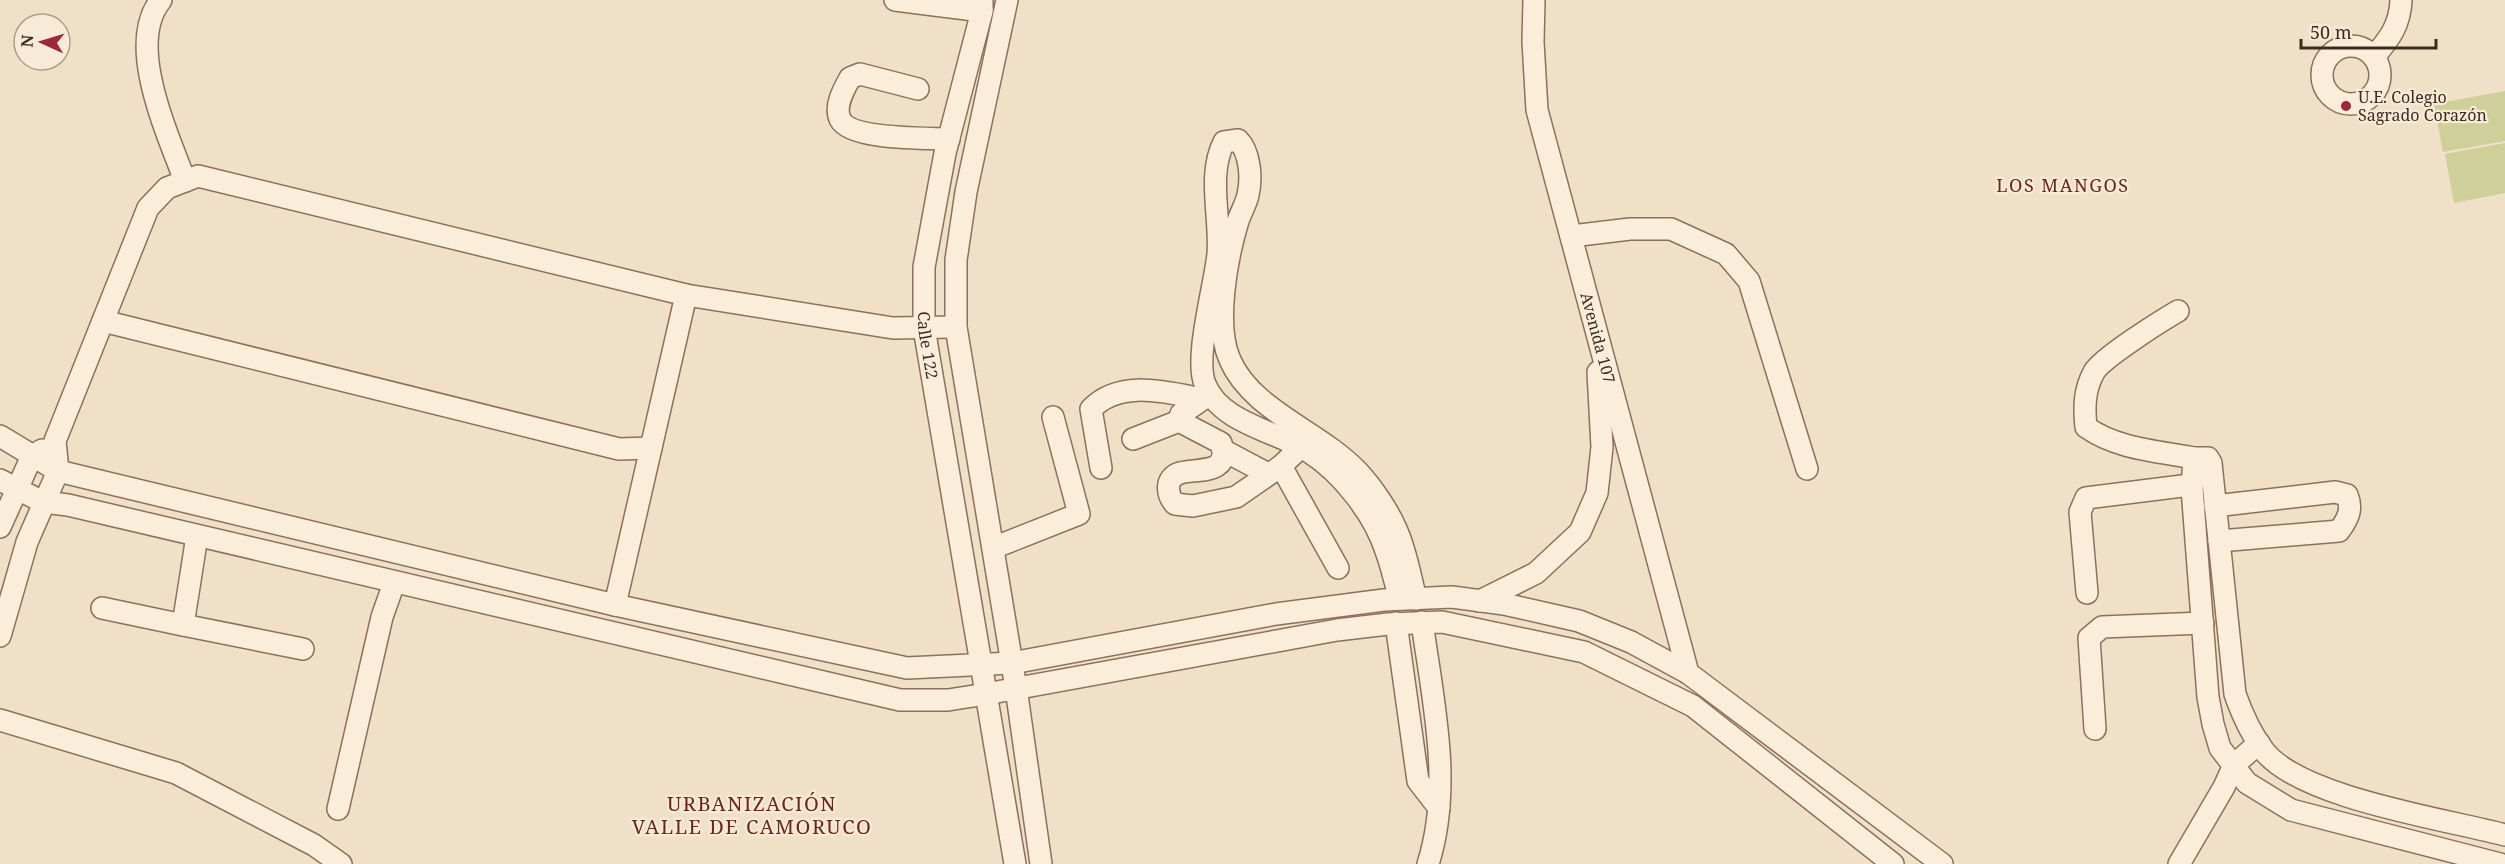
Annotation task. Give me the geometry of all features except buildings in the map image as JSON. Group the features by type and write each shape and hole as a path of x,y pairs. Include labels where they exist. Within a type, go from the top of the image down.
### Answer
{"street":[{"path":"161,0 150,22 146,50 151,81 185,181"},
{"path":"895,0 982,6"},
{"name":"Calle 122","path":"1007,0 966,192 956,260 956,327 1017,688 1041,864"},
{"name":"Avenida 107","path":"1534,0 1533,42 1538,110 1689,673"},
{"path":"2374,57 2394,33 2400,18 2401,0"},
{"name":"Calle 122","path":"982,6 949,139 924,267 924,328 1016,864"},
{"path":"918,88 860,74 849,78 838,107 840,118 848,127 894,137 949,139"},
{"path":"1206,396 1202,364 1217,261 1219,207 1216,158 1224,142 1238,140 1245,147 1248,194 1229,258 1225,290 1223,333 1229,358 1241,380 1260,400 1322,441 1358,472 1396,529 1408,599"},
{"path":"0,636 27,542 58,471 55,441 148,207 167,188 198,176 686,295 893,328 956,327"},
{"path":"1219,207 1241,212"},
{"path":"1572,236 1630,229 1671,229 1726,254 1749,281 1807,469"},
{"path":"615,606 686,295"},
{"path":"2178,312 2154,324 2095,370 2084,401 2086,427 2099,436 2128,447 2194,458 2208,458 2211,463 2235,694 2244,719 2265,752 2295,777 2328,791 2505,836"},
{"path":"103,321 620,449 651,448"},
{"path":"1480,601 1536,573 1580,532 1597,493 1602,447 1596,333"},
{"path":"1101,468 1091,409 1102,398 1138,390 1206,396 1240,419 1311,452 1344,482 1368,515 1408,599"},
{"path":"1179,421 1181,414 1206,396"},
{"path":"993,548 1079,514 1053,417"},
{"path":"1132,439 1179,421 1215,439 1223,450 1275,470 1338,568"},
{"path":"0,436 58,471 615,606 907,668 1012,663 1276,614 1408,599 1452,597 1579,621 1631,642 1689,673 1942,864"},
{"path":"0,526 8,484 32,456 55,441"},
{"path":"1223,450 1219,462 1211,470 1180,472 1174,476 1168,485 1168,496 1175,504 1193,506 1236,496 1275,470 1301,447"},
{"path":"2194,458 2192,488 2208,697 2220,748 2247,783 2291,810 2500,864 2505,840"},
{"path":"8,484 43,502 900,700 948,700 986,694 1337,630 1396,623 1442,622 1584,652 1693,706 1893,864"},
{"path":"2087,594 2080,512 2086,498 2181,486 2192,488"},
{"path":"2215,506 2335,492 2347,495 2351,504 2347,521 2338,531 2219,541"},
{"path":"183,626 197,536"},
{"path":"338,809 382,617 394,583"},
{"path":"102,608 303,649"},
{"path":"658,644 664,616"},
{"path":"1422,622 1442,767 1436,840 1428,864"},
{"path":"1396,623 1418,781 1439,808"},
{"path":"2095,729 2089,639 2102,627 2203,623"},
{"path":"0,720 176,773 314,845 341,864"},
{"path":"2179,864 2224,787 2234,765 2259,743"}],"green space":[{"path":"2505,91 2505,141 2443,152 2434,104"},
{"path":"2505,143 2505,193 2454,203 2445,154"}],"place":[{"name":"U.E. Colegio Sagrado Corazón","path":"2346,106"}],"district":[{"name":"LOS MANGOS","path":"2063,185"},
{"name":"URBANIZACIÓN VALLE DE CAMORUCO","path":"752,814"}]}
